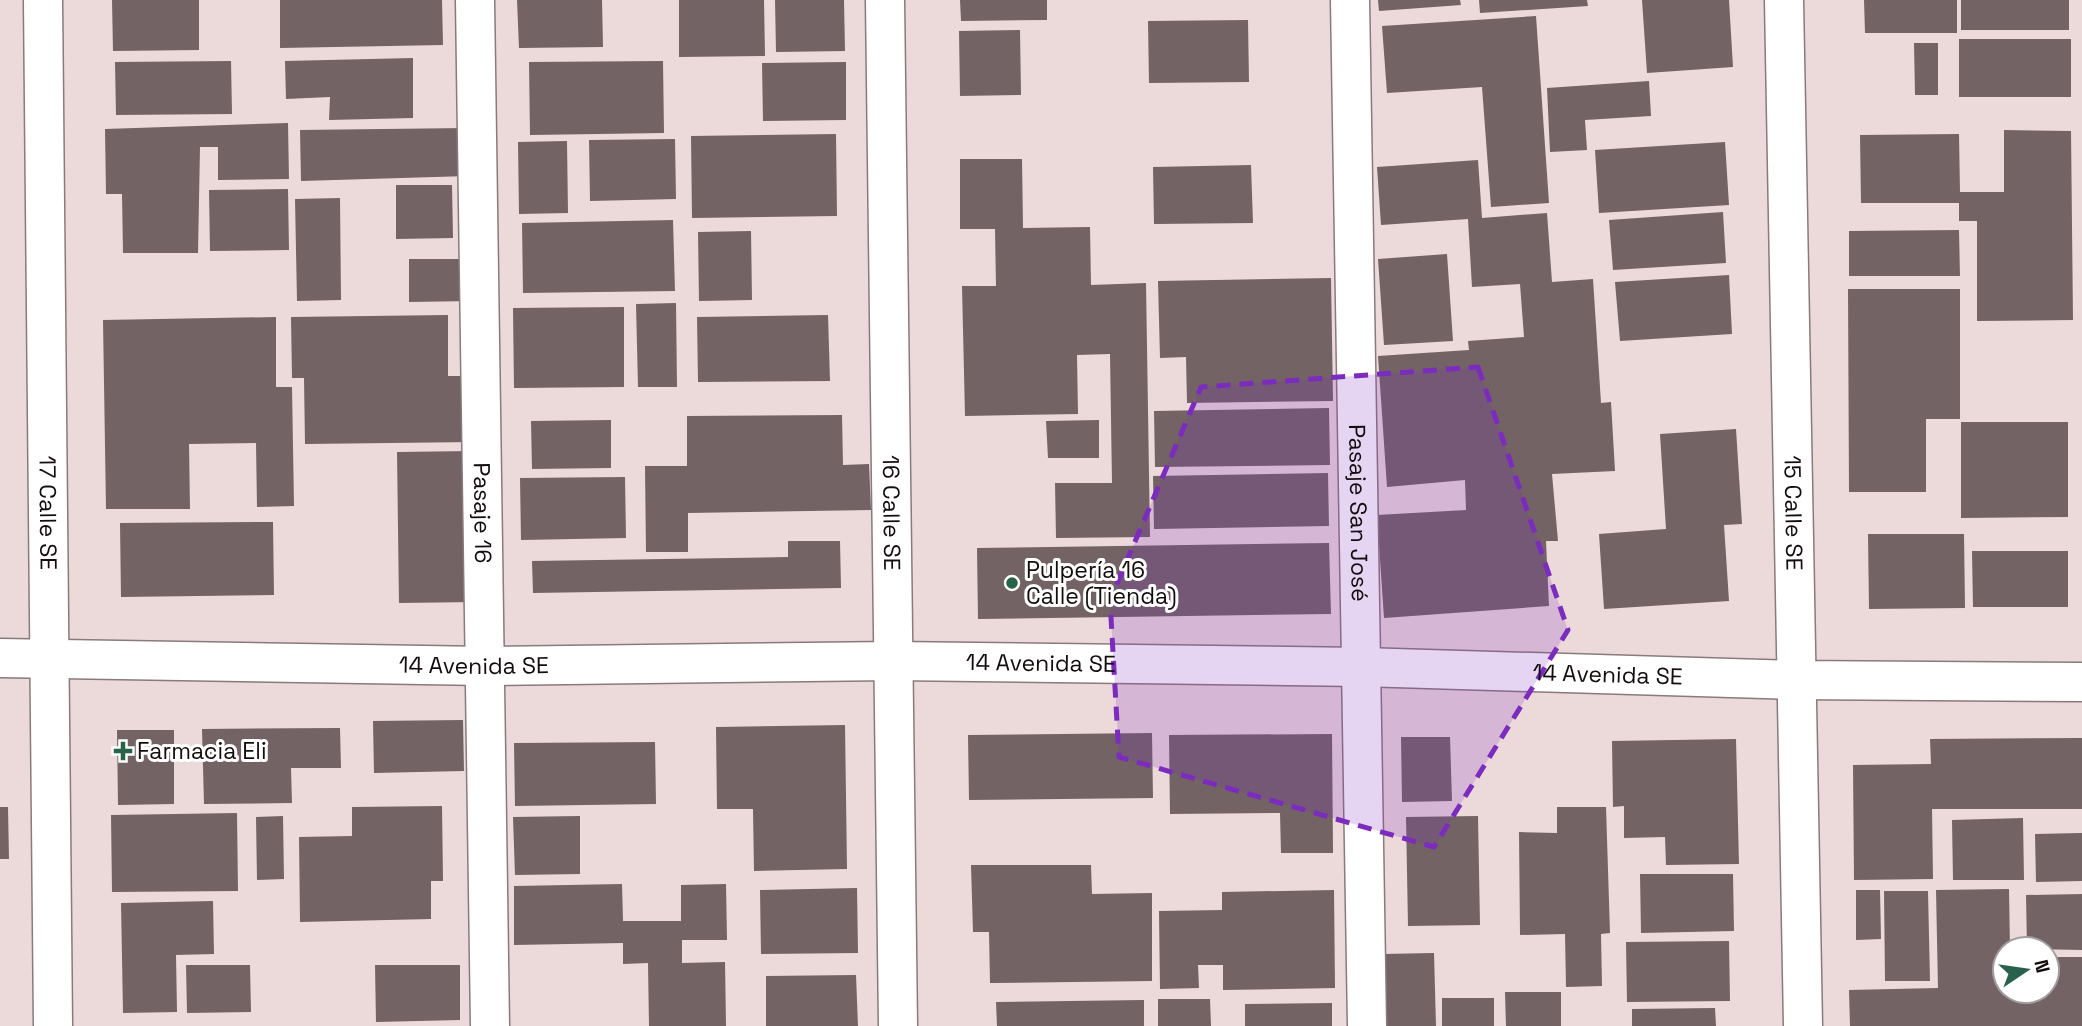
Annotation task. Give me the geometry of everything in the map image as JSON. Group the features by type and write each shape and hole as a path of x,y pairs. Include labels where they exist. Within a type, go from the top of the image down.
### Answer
{"street":[{"name":"17 Calle SE","path":"43,0 53,1026"},
{"name":"Pasaje 16","path":"475,0 491,1026"},
{"name":"16 Calle SE","path":"885,0 898,1026"},
{"name":"Pasaje San José","path":"1350,0 1367,1026"},
{"name":"15 Calle SE","path":"1784,0 1803,1026"},
{"name":"14 Avenida SE","path":"0,658 485,666 893,661 1362,667 1795,680 2082,682"}],"highlighted area":[{"path":"1478,367 1568,630 1434,847 1119,757 1110,600 1201,387"}],"building":[{"path":"112,0 199,0 199,50 113,51"},
{"path":"280,0 442,0 443,45 280,48"},
{"path":"517,0 602,0 603,47 519,48"},
{"path":"679,0 764,0 765,56 679,57"},
{"path":"775,0 844,0 845,51 776,52"},
{"path":"960,0 1047,0 1047,20 961,21"},
{"path":"1378,0 1460,0 1461,5 1379,11"},
{"path":"1479,0 1587,0 1588,6 1480,13"},
{"path":"1642,0 1729,0 1733,67 1647,73"},
{"path":"1864,0 1957,0 1957,33 1865,33"},
{"path":"1961,0 2069,0 2069,30 1961,30"},
{"path":"1536,16 1549,203 1491,207 1482,87 1387,93 1382,26"},
{"path":"1248,20 1249,82 1149,83 1148,21"},
{"path":"1020,30 1021,95 960,96 959,31"},
{"path":"1959,39 2071,39 2071,97 1959,97"},
{"path":"1914,43 1938,43 1938,95 1915,95"},
{"path":"413,58 413,118 329,120 330,97 286,99 285,61"},
{"path":"231,61 232,114 116,115 115,62"},
{"path":"663,61 664,133 530,135 529,62"},
{"path":"846,62 846,120 763,121 762,63"},
{"path":"1649,81 1651,116 1585,120 1587,150 1550,152 1547,88"},
{"path":"288,123 289,179 218,180 218,147 200,147 198,253 123,253 122,194 106,194 105,129"},
{"path":"467,128 468,176 301,181 300,130"},
{"path":"2004,130 2071,131 2073,320 1977,321 1977,221 1959,221 1959,203 1861,203 1860,135 1959,134 1960,192 2004,192"},
{"path":"836,134 837,216 692,218 691,136"},
{"path":"675,139 676,199 590,201 589,140"},
{"path":"567,141 568,213 519,214 518,142"},
{"path":"1725,142 1729,205 1599,213 1595,150"},
{"path":"960,159 1022,159 1023,228 1090,227 1091,285 1146,283 1150,537 1056,538 1055,483 1112,483 1110,354 1077,355 1078,414 965,416 962,286 996,286 995,229 960,229"},
{"path":"1478,160 1482,218 1547,213 1552,282 1593,279 1601,403 1611,402 1615,471 1552,474 1558,541 1546,541 1549,606 1384,618 1377,515 1466,510 1465,480 1387,487 1378,356 1469,350 1468,341 1524,337 1520,284 1472,287 1468,219 1381,225 1377,167"},
{"path":"1251,165 1253,223 1154,224 1153,167"},
{"path":"396,185 452,185 453,238 396,239"},
{"path":"288,189 289,250 210,251 209,190"},
{"path":"340,198 341,300 297,301 295,199"},
{"path":"1723,212 1726,263 1613,270 1609,220"},
{"path":"673,220 675,291 523,293 522,223"},
{"path":"1959,230 1960,276 1849,276 1849,231"},
{"path":"751,231 752,300 699,301 698,232"},
{"path":"1447,254 1453,341 1384,345 1378,259"},
{"path":"409,259 472,259 472,301 409,302"},
{"path":"1729,275 1732,334 1620,341 1615,282"},
{"path":"1331,278 1333,401 1187,403 1186,357 1160,358 1158,281"},
{"path":"1848,289 1960,289 1960,419 1926,419 1926,492 1849,492"},
{"path":"676,303 677,387 638,387 636,304"},
{"path":"624,307 624,387 514,388 513,308"},
{"path":"448,315 448,376 475,376 475,442 305,444 304,378 292,378 291,317"},
{"path":"828,315 830,381 698,382 697,317"},
{"path":"276,317 276,387 292,387 294,506 257,507 256,443 189,444 190,509 106,509 103,320"},
{"path":"1329,408 1330,465 1155,467 1154,411"},
{"path":"842,415 843,465 869,464 871,510 688,513 688,552 646,552 645,466 687,466 687,416"},
{"path":"611,420 611,468 532,469 531,421"},
{"path":"1099,420 1099,458 1048,458 1046,421"},
{"path":"1961,422 2068,422 2068,517 1961,518"},
{"path":"1736,429 1742,524 1724,525 1729,601 1604,609 1599,534 1666,529 1660,434"},
{"path":"474,451 477,602 399,603 397,452"},
{"path":"1328,473 1329,526 1154,529 1153,476"},
{"path":"625,477 626,538 521,540 520,478"},
{"path":"273,522 274,595 121,597 120,523"},
{"path":"1868,534 1964,534 1965,608 1869,609"},
{"path":"788,541 840,541 841,588 533,593 532,561 788,557"},
{"path":"1329,543 1331,614 978,619 977,548"},
{"path":"1972,551 2068,551 2068,607 1973,607"},
{"path":"463,720 464,771 374,773 373,721"},
{"path":"845,725 847,869 754,871 753,809 717,809 716,727"},
{"path":"340,728 341,768 291,768 292,803 204,804 202,729"},
{"path":"117,730 174,730 174,804 118,805"},
{"path":"1152,733 1153,798 969,800 968,735"},
{"path":"1332,734 1333,853 1281,853 1280,813 1170,814 1169,735"},
{"path":"1401,737 1450,737 1452,801 1402,802"},
{"path":"2082,738 2082,809 1932,809 1933,879 1854,880 1853,765 1931,764 1930,739"},
{"path":"1736,739 1739,864 1666,865 1665,837 1624,838 1624,806 1613,807 1612,741"},
{"path":"655,742 656,804 515,806 514,743"},
{"path":"442,806 443,881 431,881 431,919 300,922 299,837 352,836 352,807"},
{"path":"0,807 8,807 9,859 0,859"},
{"path":"1557,807 1606,807 1610,933 1601,934 1602,986 1566,987 1565,934 1520,935 1519,832 1557,833"},
{"path":"237,813 238,891 112,892 111,815"},
{"path":"283,816 284,879 257,880 256,817"},
{"path":"580,816 580,874 515,875 513,817"},
{"path":"1478,816 1480,925 1408,926 1406,817"},
{"path":"2023,818 2024,880 1953,880 1952,820"},
{"path":"2082,833 2082,881 2036,882 2035,834"},
{"path":"971,865 1091,865 1092,894 1152,893 1152,981 990,983 989,932 973,932"},
{"path":"1640,874 1733,874 1734,931 1641,933"},
{"path":"622,884 623,921 681,921 681,885 726,884 727,940 682,940 682,963 725,962 726,1026 649,1026 648,963 623,964 623,943 514,945 514,886"},
{"path":"857,888 858,953 761,954 760,890"},
{"path":"2009,889 2010,935 1991,935 1991,1005 2061,1005 2061,957 2082,957 2082,1026 1850,1026 1849,990 1938,988 1936,890"},
{"path":"1334,890 1335,988 1223,990 1223,965 1198,965 1199,988 1160,989 1159,911 1222,910 1222,892"},
{"path":"1856,890 1880,890 1881,939 1856,940"},
{"path":"1884,891 1928,891 1930,981 1885,981"},
{"path":"2082,894 2082,950 2061,950 2061,935 2027,935 2026,895"},
{"path":"213,901 214,954 176,955 177,1012 123,1013 121,903"},
{"path":"1729,941 1730,1001 1627,1002 1626,942"},
{"path":"1434,953 1436,1026 1385,1026 1384,954"},
{"path":"186,965 250,965 251,1012 187,1013"},
{"path":"375,965 460,965 460,1020 376,1022"},
{"path":"856,975 858,1026 766,1026 766,976"},
{"path":"1505,992 1561,992 1561,1026 1506,1026"},
{"path":"1442,998 1494,998 1494,1026 1442,1026"},
{"path":"1158,999 1210,999 1211,1026 1158,1026"},
{"path":"1144,1000 1144,1026 997,1026 996,1002"},
{"path":"1332,1003 1332,1026 1245,1026 1245,1004"},
{"path":"1715,1008 1716,1026 1632,1026 1632,1009"}],"place":[{"name":"Pulpería 16 Calle (Tienda)","path":"1012,583"},
{"name":"Farmacia Eli","path":"123,751"}]}
